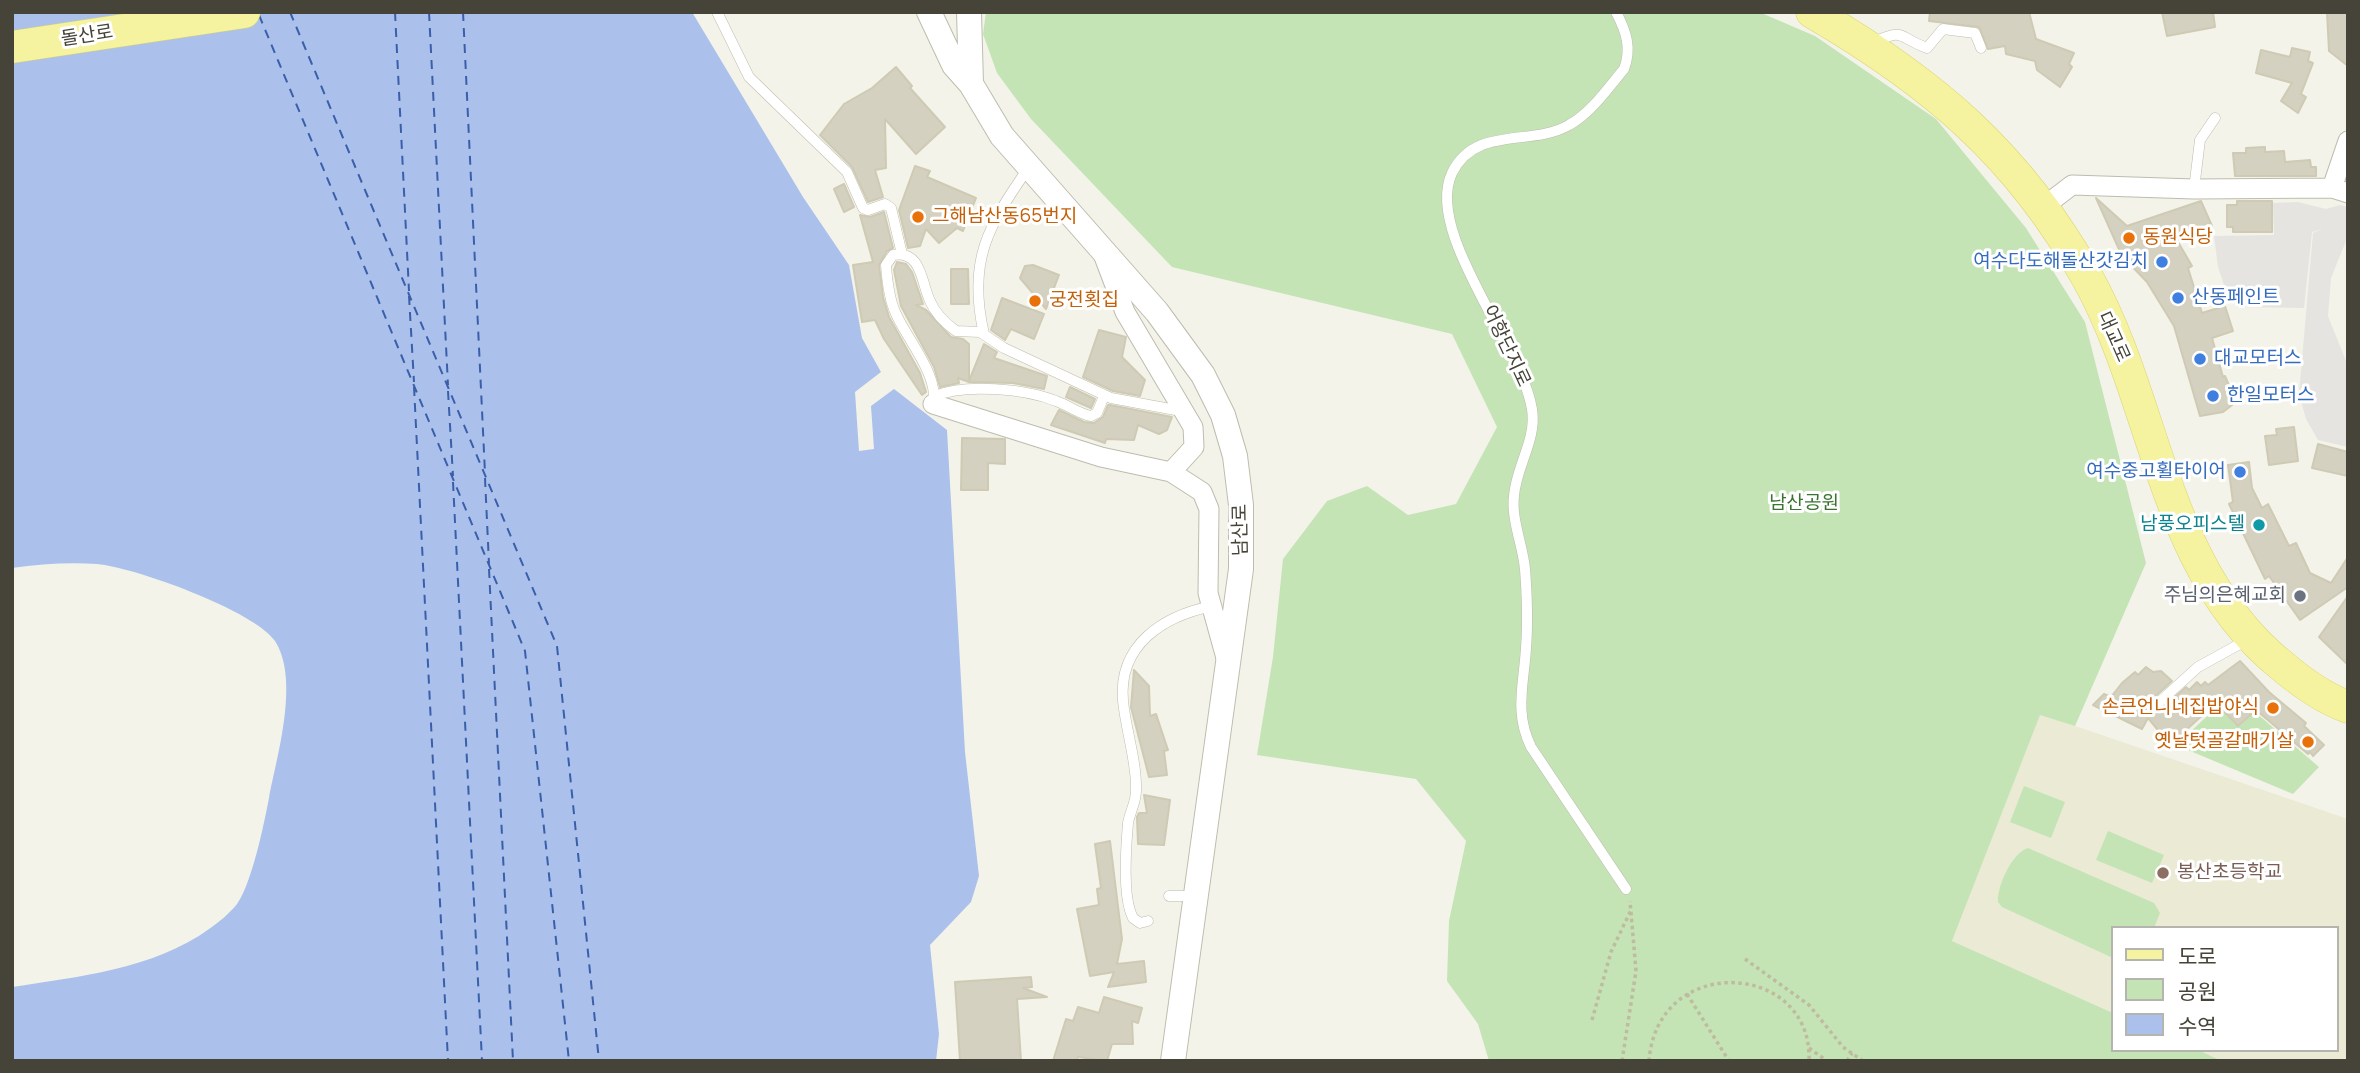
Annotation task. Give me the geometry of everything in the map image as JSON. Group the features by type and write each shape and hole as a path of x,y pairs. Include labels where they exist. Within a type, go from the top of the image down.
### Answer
{"main road":[{"name":"돌산로","path":"12,47 244,12"},
{"name":"대교로","path":"1812,12 1867,45 1928,87 1996,150 2042,208 2087,278 2128,370 2173,508 2220,600 2251,638 2299,680 2348,707"}],"street":[{"name":"남산로","path":"929,12 954,65 971,84 1002,136 1101,247 1194,360 1216,398 1230,436 1239,481 1241,569 1173,1061"},
{"path":"970,12 971,84"},
{"path":"2042,208 2072,186 2340,190 2348,141"},
{"path":"1101,247 1125,312 1193,427 1194,447 1171,472"},
{"path":"934,400 1101,457 1171,472 1197,487 1208,503 1208,584 1228,666"}],"lane":[{"path":"717,12 749,77 847,172 863,208 868,210 885,204 891,208 902,254 916,263 931,303 945,323 960,332 972,330 984,334 1004,348 1104,396 1185,412"},
{"name":"어항단지로","path":"1616,12 1628,42 1628,60 1624,69 1586,113 1560,130 1499,139 1476,148 1453,170 1448,196 1452,227 1463,261 1520,369 1532,410 1531,434 1513,497 1525,582 1526,650 1520,698 1523,729 1531,747 1626,889"},
{"path":"1867,45 1891,34 1901,34 1927,48 1938,31 1945,28 1975,33 1981,48"},
{"path":"2194,189 2200,140 2215,118"},
{"path":"984,334 979,313 977,265 996,214 1030,167"},
{"path":"902,254 889,258 886,265 892,305 932,380 934,400 967,389 1006,391 1054,400 1091,416 1097,413 1104,396"},
{"path":"1148,921 1140,923 1133,918 1127,897 1129,822 1136,789 1123,701 1124,681 1139,646 1156,626 1184,612 1212,606"},
{"path":"2155,706 2198,667 2251,638"},
{"path":"1169,896 1196,897"}],"path":[{"path":"1622,1061 1636,971 1632,908 1626,889"},
{"path":"1592,1020 1611,952 1632,908"},
{"path":"1745,959 1817,1012 1836,1039 1863,1061"},
{"path":"1650,1061 1651,1042 1661,1018 1688,993 1702,985 1728,981 1752,984 1779,999 1791,1010 1803,1030 1809,1061"},
{"path":"1779,999 1787,989"},
{"path":"1688,993 1729,1061"},
{"path":"1808,1047 1827,1061"},
{"path":"1847,1061 1852,1053"}],"shaded area":[{"path":"2298,202 2326,209 2340,205 2348,207 2348,236 2331,278 2328,316 2348,366 2348,447 2318,440 2306,419 2299,394 2313,233 2322,229 2312,232 2304,308 2237,307 2226,291 2218,267 2214,236 2274,235 2273,203"},
{"name":"봉산초등학교","path":"2040,714 2348,819 2348,1061 2222,1061 2202,1052 2339,1052 2339,926 2112,926 2112,1013 1952,941"}],"green space":[{"name":"남산공원","path":"986,12 1759,12 1815,36 1936,119 2026,228 2085,322 2146,563 2075,726 2040,715 1952,941 2112,1013 2112,1052 2202,1052 2222,1061 1489,1061 1478,1024 1447,981 1449,921 1466,841 1416,779 1257,755 1273,657 1283,559 1327,501 1367,486 1408,515 1456,504 1497,427 1452,334 1172,267 1031,119 997,73 983,34"},
{"path":"2218,706 2238,727 2255,712 2319,767 2293,794 2176,745"},
{"path":"2024,786 2065,802 2051,838 2010,822"},
{"path":"2108,831 2164,855 2152,883 2096,860"},
{"path":"2028,848 2154,903 2160,913 2155,926 2112,926 2112,958 2002,907 1998,902 1998,895 2003,879 2011,863"}],"water":[{"path":"12,12 692,12 803,197 849,265 862,338 881,372 855,392 859,451 874,449 871,406 894,389 947,430 965,752 979,876 971,902 930,945 939,1034 936,1061 12,1061 12,987 114,969 164,954 209,929 237,904 248,882 261,837 281,740 286,676 275,641 263,629 220,604 192,592 138,573 97,564 44,564 12,568"}],"building":[{"path":"1930,12 2029,12 2036,39 2074,53 2069,64 2072,67 2060,87 2037,70 2035,61 2006,54 2005,46 1988,49 1979,27 1929,21"},
{"path":"2162,12 2213,12 2215,27 2167,36"},
{"path":"2327,12 2348,12 2348,66 2329,51"},
{"path":"2292,48 2310,52 2308,61 2313,63 2301,94 2306,97 2298,113 2281,101 2292,83 2256,73 2261,50 2290,57"},
{"path":"896,67 912,86 910,88 945,127 916,154 885,119 886,168 875,170 883,197 868,202 852,167 820,135 844,104 872,88"},
{"path":"2265,147 2265,152 2284,151 2285,162 2310,160 2311,167 2316,167 2316,176 2235,176 2233,153 2246,153 2246,148"},
{"path":"915,166 930,171 927,177 976,198 963,231 957,228 939,243 926,229 920,246 908,248 899,210"},
{"path":"844,184 854,207 844,212 834,189"},
{"path":"2096,198 2127,226 2201,201 2212,226 2178,242 2192,266 2188,268 2202,313 2225,306 2233,331 2212,338 2223,377 2225,376 2236,402 2223,412 2200,416 2174,326 2147,282 2122,256"},
{"path":"2237,201 2272,201 2272,232 2233,232 2233,227 2227,227 2227,205 2237,205"},
{"path":"884,212 893,248 887,251 879,265 883,297 889,317 920,373 926,392 922,395 884,339 875,320 862,322 853,265 873,262 860,215 870,217"},
{"path":"897,262 906,264 912,272 923,304 916,305 926,310 951,337 963,339 969,344 969,381 984,344 997,352 994,358 1047,376 1044,389 1013,383 969,382 958,378 959,383 940,387 934,367 901,306 894,270"},
{"path":"1033,265 1059,275 1046,309 1020,278 1025,266"},
{"path":"951,269 968,269 969,304 951,304"},
{"path":"1002,298 1044,314 1034,339 1011,329 1005,340 991,330"},
{"path":"1099,330 1126,337 1122,357 1145,380 1140,396 1113,391 1083,377"},
{"path":"1070,387 1095,399 1091,408 1066,397"},
{"path":"1108,405 1172,417 1167,430 1159,434 1138,425 1134,440 1106,439 1105,443 1051,425 1059,410 1084,422 1094,423 1103,417"},
{"path":"2294,427 2298,461 2269,465 2265,436 2277,435 2276,429"},
{"path":"962,438 1005,439 1005,464 988,463 988,490 961,490"},
{"path":"2318,444 2348,452 2348,476 2312,468"},
{"path":"2249,462 2252,488 2262,508 2268,504 2289,546 2296,543 2310,573 2331,583 2348,557 2348,587 2300,620 2269,576 2265,579 2229,504 2233,502 2228,465"},
{"path":"2348,596 2348,665 2319,637"},
{"path":"2240,661 2269,692 2306,723 2304,726 2324,745 2313,756 2256,710 2238,726 2216,703 2175,740 2162,735 2148,718 2142,729 2093,705 2104,694 2111,697 2122,683 2135,672 2138,675 2146,667 2153,672 2161,671 2172,681 2148,703 2150,711 2157,713 2186,687 2189,690 2197,682 2201,686 2205,682 2208,685"},
{"path":"1134,670 1149,686 1150,716 1156,714 1168,750 1164,751 1167,775 1149,777 1131,707"},
{"path":"1144,795 1170,800 1164,845 1138,844 1137,817 1139,813 1147,813"},
{"path":"1110,841 1122,939 1117,964 1144,961 1146,982 1108,987 1114,972 1090,976 1077,909 1099,905 1097,889 1101,888 1095,844"},
{"path":"1031,977 1032,987 1023,988 1047,997 1017,999 1021,1061 960,1061 955,982"},
{"path":"1104,997 1142,1008 1138,1023 1132,1021 1133,1044 1112,1044 1107,1061 1078,1057 1077,1061 1053,1061 1066,1019 1073,1021 1078,1007 1099,1013"}],"ferry route":[{"path":"290,12 557,646 599,1061"},
{"path":"395,12 409,291"},
{"path":"429,12 448,385"},
{"path":"463,12 485,473"},
{"path":"259,15 525,651 569,1061"},
{"path":"409,296 414,382"},
{"path":"414,387 448,1061"},
{"path":"448,391 453,476"},
{"path":"485,478 489,564"},
{"path":"453,482 482,1061"},
{"path":"489,569 513,1061"}],"place":[{"name":"그해남산동65번지","path":"918,217"},
{"name":"동원식당","path":"2129,238"},
{"name":"여수다도해돌산갓김치","path":"2162,262"},
{"name":"산동페인트","path":"2178,298"},
{"name":"궁전횟집","path":"1035,301"},
{"name":"대교모터스","path":"2200,359"},
{"name":"한일모터스","path":"2213,396"},
{"name":"여수중고휠타이어","path":"2240,472"},
{"name":"남풍오피스텔","path":"2259,525"},
{"name":"주님의은혜교회","path":"2300,596"},
{"name":"손큰언니네집밥야식","path":"2273,708"},
{"name":"옛날텃골갈매기살","path":"2308,742"},
{"name":"봉산초등학교","path":"2163,873"}]}
